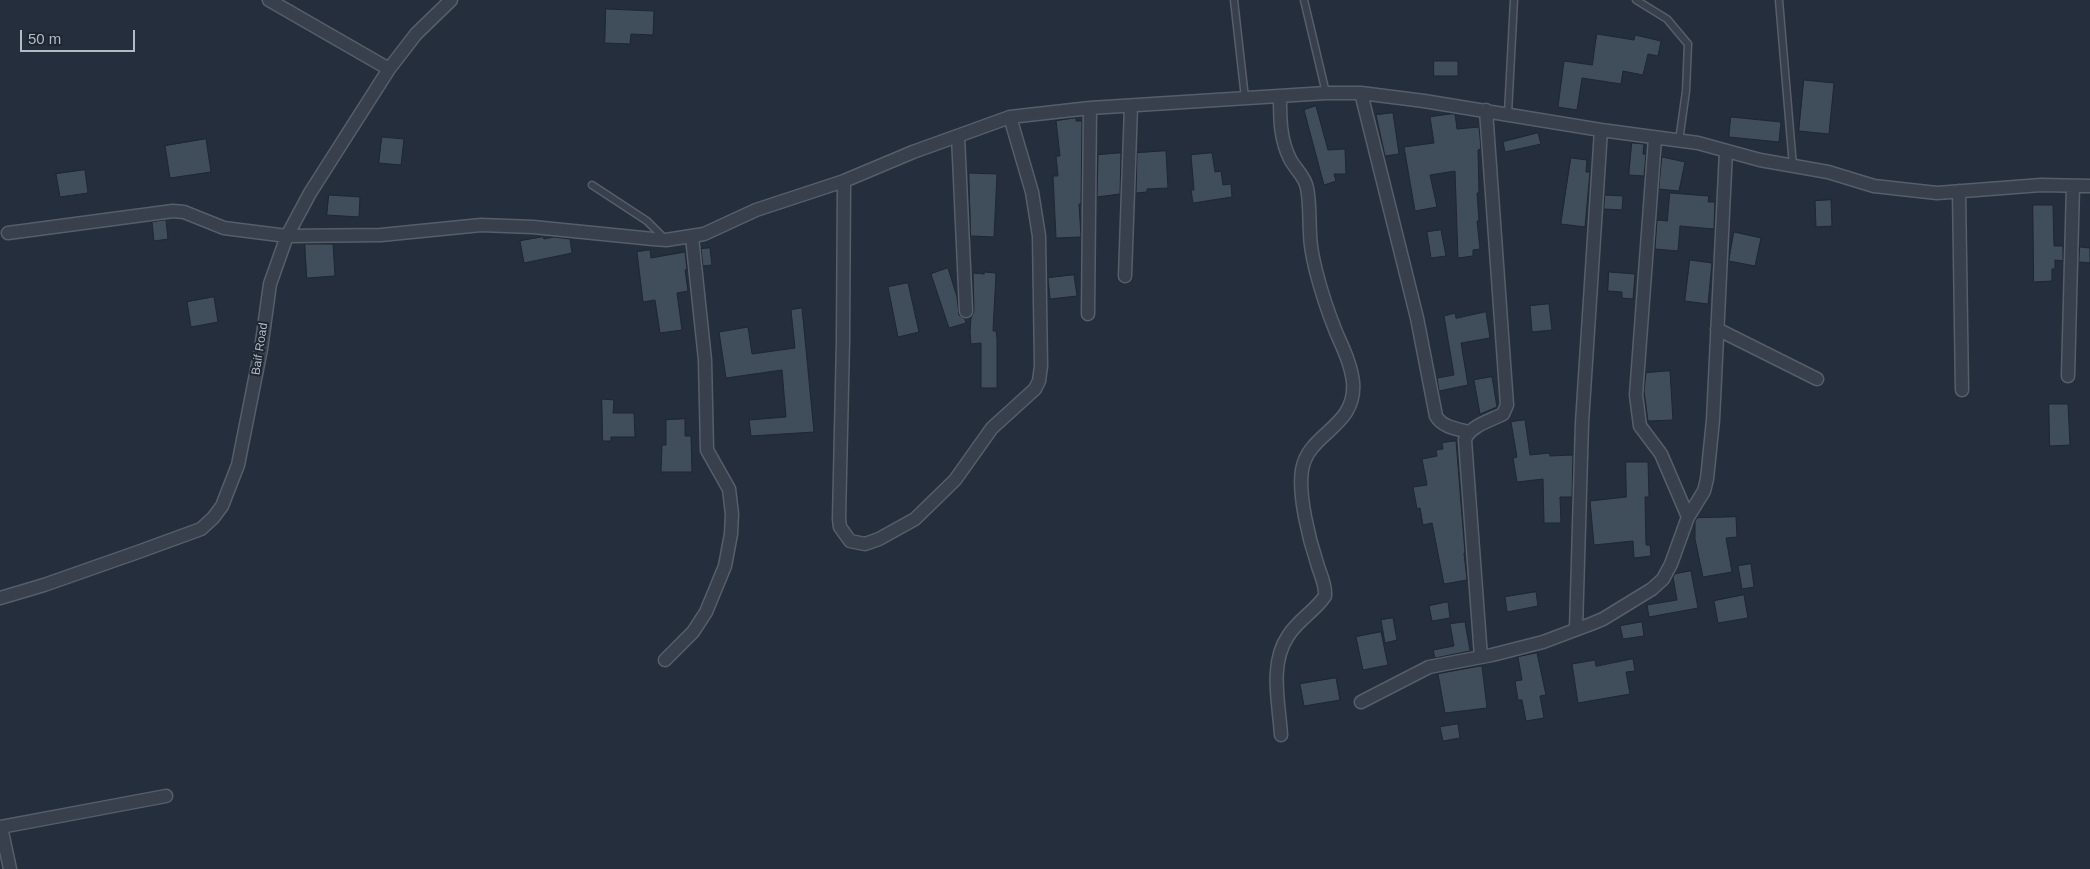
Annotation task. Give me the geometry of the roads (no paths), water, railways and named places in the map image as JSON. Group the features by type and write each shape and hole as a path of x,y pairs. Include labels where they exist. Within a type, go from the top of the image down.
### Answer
{"street":[{"path":"269,0 389,69"},
{"name":"Baif Road","path":"0,598 44,585 201,529 213,518 222,506 238,465 270,284 287,236 310,193 389,69 416,34 451,0"},
{"path":"8,233 173,211 184,212 224,228 287,236 381,235 481,225 533,227 666,240 692,237 714,230 756,210 844,181 914,152 1010,117 1090,108 1326,93 1361,93 1486,110 1601,130 1698,143 1760,160 1828,172 1874,186 1937,193 2041,185 2090,186"},
{"path":"1361,93 1417,318 1436,416 1444,425 1469,432"},
{"path":"1280,96 1282,142 1291,161 1302,175 1307,186 1310,236 1316,271 1328,310 1351,371 1353,384 1348,413 1312,448 1306,457 1302,470 1301,487 1308,529 1323,581 1325,596 1299,622 1288,636 1280,651 1277,668 1281,735"},
{"path":"1125,276 1131,106"},
{"path":"1088,314 1090,108"},
{"path":"1482,657 1465,447 1466,436 1469,432 1504,414 1507,405 1486,110"},
{"path":"844,181 839,519 840,527 850,541 865,544 878,540 915,519 932,504 955,480 992,428 1035,389 1039,381 1041,366 1039,236 1032,192 1010,117"},
{"path":"1576,629 1582,423 1601,130"},
{"path":"958,136 966,311"},
{"path":"1655,138 1636,395 1637,413 1640,426 1661,454 1688,517"},
{"path":"1360,702 1429,667 1482,657 1543,642 1603,619 1652,589 1663,579 1671,564 1688,517 1704,491 1707,479 1713,420 1726,151"},
{"path":"2068,376 2073,186"},
{"path":"1959,191 1962,390"},
{"path":"665,660 693,632 706,612 725,566 731,534 732,514 729,489 707,450 705,360 692,237"},
{"path":"1717,329 1817,379"},
{"path":"10,869 0,825 166,796"}],"lane":[{"path":"1234,0 1246,98"},
{"path":"1304,0 1326,93"},
{"path":"1508,114 1514,0"},
{"path":"1636,0 1667,19 1688,44 1686,91 1679,141"},
{"path":"1779,0 1793,166"},
{"path":"592,185 647,221 666,240"}]}
